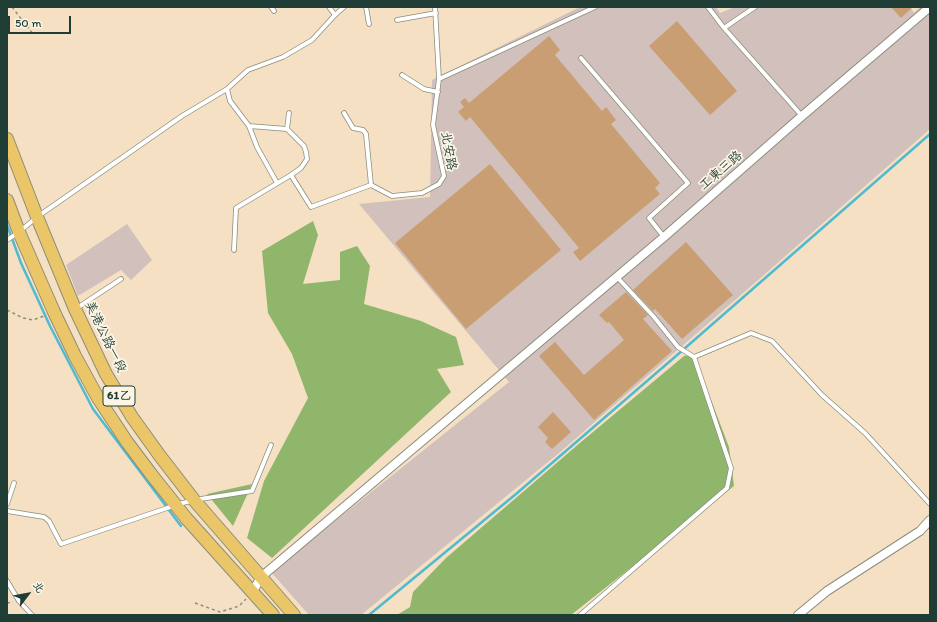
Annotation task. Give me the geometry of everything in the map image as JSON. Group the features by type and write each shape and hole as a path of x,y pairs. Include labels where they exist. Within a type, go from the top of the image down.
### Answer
{"main road":[{"name":"美港公路一段","path":"7,139 75,309 106,374 132,417 194,500 294,615"},
{"name":"61乙","path":"7,200 19,232 54,312 75,356 98,398 127,442 151,474 252,593 273,615"}],"street":[{"name":"工東三路","path":"261,577 664,237 802,116 930,7"},
{"path":"798,615 827,592 920,530 930,520"},
{"path":"252,593 261,577"}],"lane":[{"path":"328,7 335,16"},
{"path":"7,240 37,217 182,116 227,88 248,70 283,57 312,40 344,7"},
{"path":"366,7 369,24"},
{"name":"北安路","path":"371,185 392,196 422,193 439,184 444,176 434,125 439,79 435,7"},
{"path":"439,79 595,7"},
{"path":"708,7 724,28 802,116"},
{"path":"724,28 755,7"},
{"path":"397,20 436,13"},
{"path":"581,58 688,183 649,218 664,237"},
{"path":"402,75 424,89 438,92"},
{"path":"227,88 230,101 249,126 256,147 277,183"},
{"path":"287,129 289,113"},
{"path":"291,175 311,207 371,185 366,134 363,130 353,128 344,113"},
{"path":"234,250 236,208 302,168 307,159 304,146 287,129 249,126"},
{"path":"580,615 727,488 731,468 694,357 678,347 654,317 617,276"},
{"path":"75,309 121,279"},
{"path":"694,357 751,333 772,341 822,396 865,433 930,504"},
{"path":"7,511 44,517 49,521 61,544 194,500 252,491 271,445"},
{"path":"7,504 14,483"},
{"path":"7,581 19,601 32,615"}],"path":[{"path":"12,7 33,34"},
{"path":"7,310 23,318 33,320 54,312"},
{"path":"195,603 220,612 239,606 252,593"}],"shaded area":[{"path":"580,7 716,7 720,13 735,7 910,7 914,13 920,7 930,7 930,129 559,453 361,615 309,615 271,572 509,382 359,204 430,197 432,80"},
{"path":"127,224 152,260 131,280 121,270 78,296 66,265"}],"green space":[{"path":"313,221 318,235 303,284 340,280 340,252 357,246 370,266 364,304 421,321 456,337 464,365 437,369 451,392 272,558 247,538 264,481 308,398 292,354 268,313 262,251"},
{"path":"694,355 729,447 734,486 571,615 397,615 410,607 413,592 446,558 684,356"},
{"path":"252,484 233,526 207,494"}],"building":[{"path":"891,7 913,7 901,18"},
{"path":"677,21 737,91 710,115 649,46"},
{"path":"549,36 560,50 555,55 602,111 606,107 616,120 611,124 660,183 655,188 660,194 580,261 573,252 579,248 470,117 466,121 458,112 464,107 460,102 465,98 469,103"},
{"path":"490,164 561,250 466,329 395,243"},
{"path":"686,242 733,295 682,339 655,309 653,311 633,290"},
{"path":"626,292 648,315 643,319 672,351 594,420 539,356 555,342 584,375 624,340 609,322 607,323 599,315"},
{"path":"553,412 571,432 552,449 545,442 548,438 538,427"}],"waterway":[{"path":"369,615 516,494 930,134"},
{"path":"7,225 21,263 50,326 93,409 181,526"}]}
